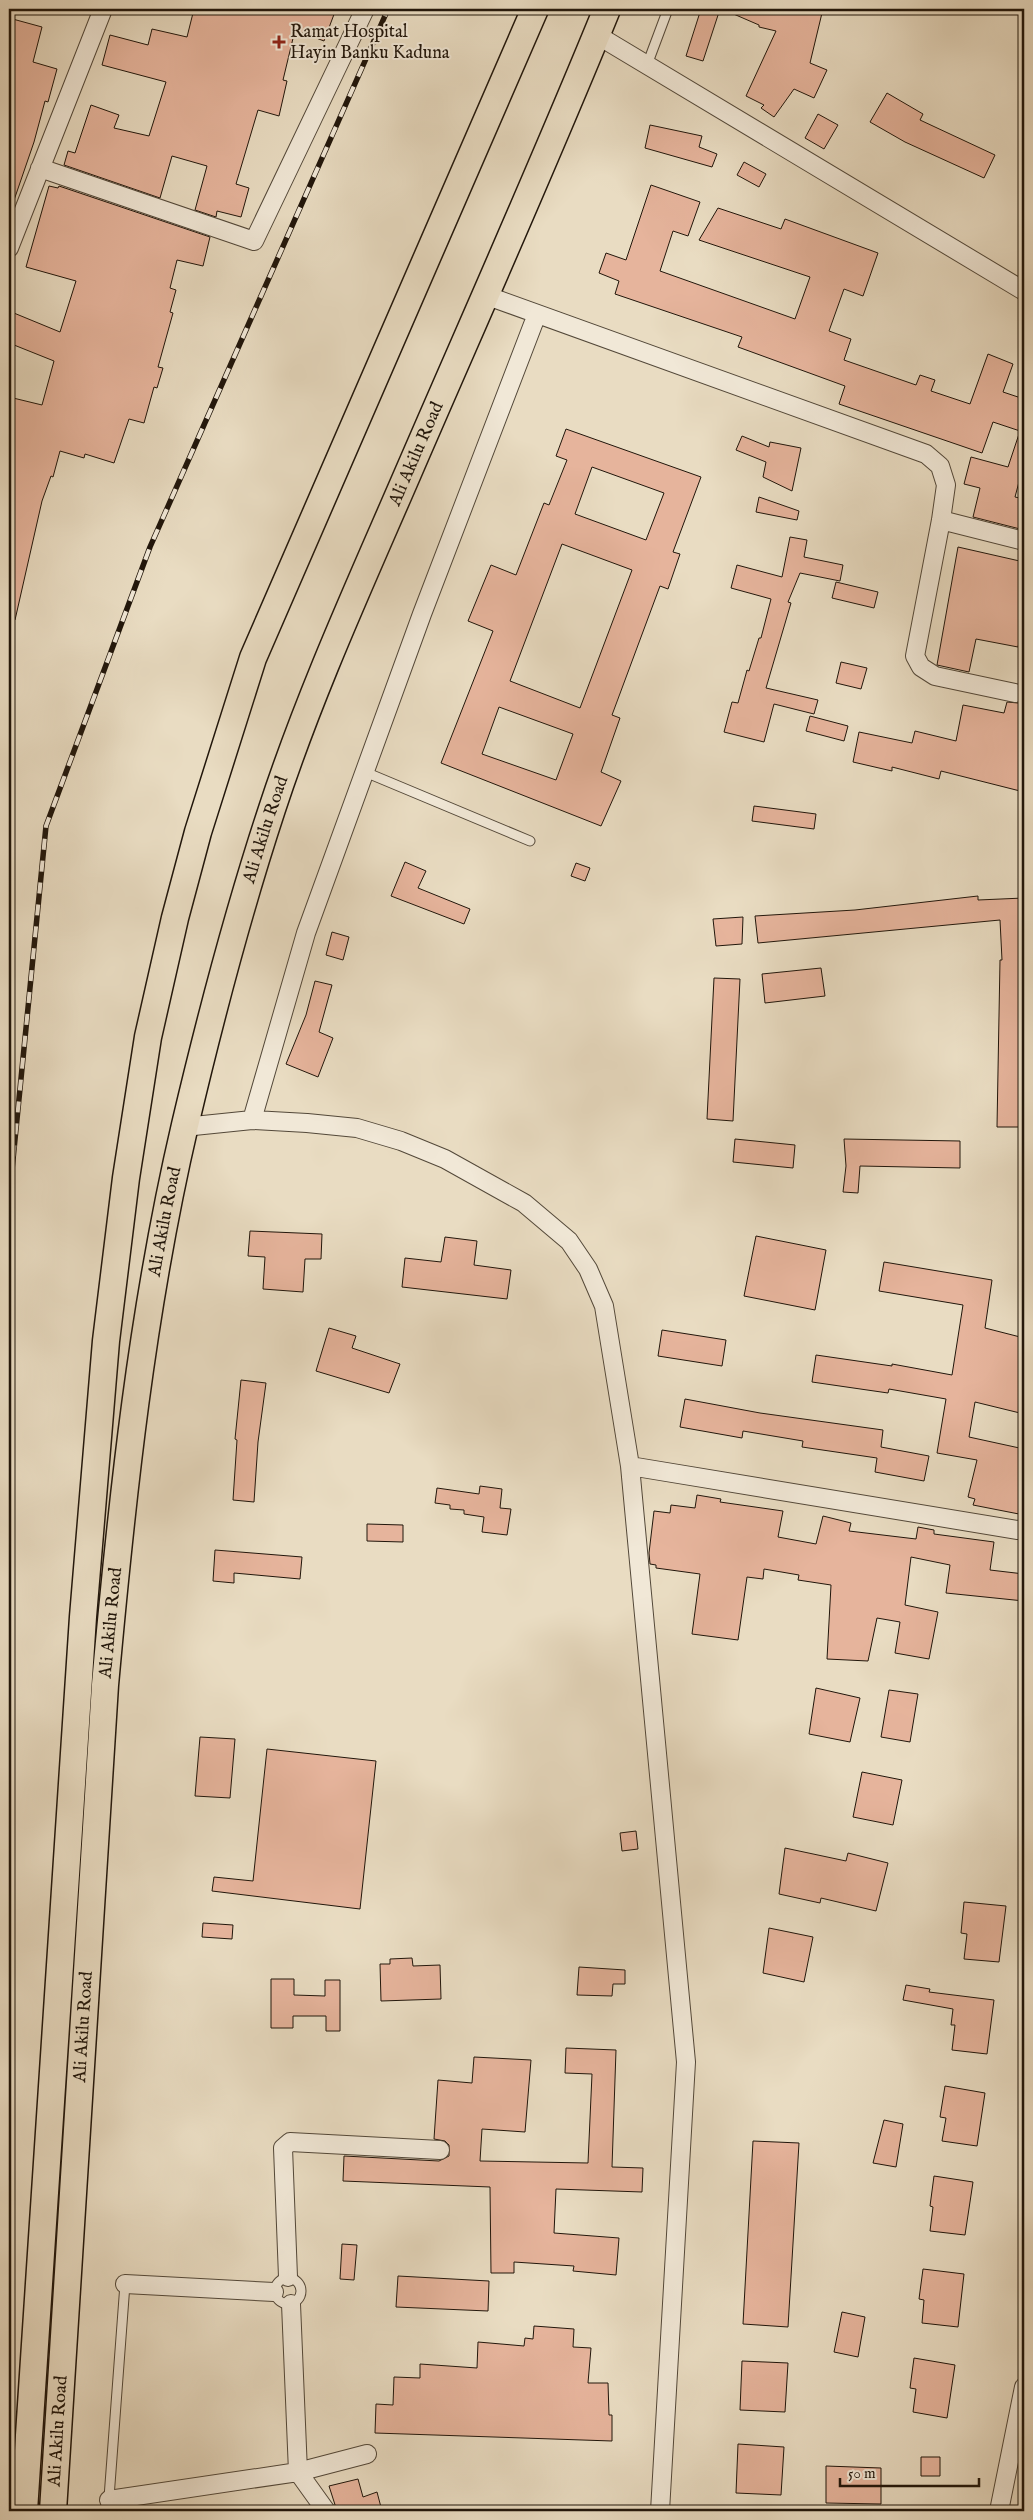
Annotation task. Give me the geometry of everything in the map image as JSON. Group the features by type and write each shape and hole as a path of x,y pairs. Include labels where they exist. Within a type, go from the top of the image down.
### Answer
{"main road":[{"name":"Ali Akilu Road","path":"24,2511 83,1617 106,1340 126,1178 148,1036 175,918 198,832 253,658 535,9"},
{"name":"Ali Akilu Road","path":"53,2511 105,1685 117,1553 131,1434 152,1294 184,1127 220,986 279,790 330,649 485,295 607,9"}],"street":[{"path":"9,248 103,9"},
{"path":"40,168 254,241 365,9"},
{"path":"597,35 1024,291"},
{"path":"485,295 926,454 940,466 946,485 915,656 921,667 936,676 1015,693"},
{"path":"252,1120 306,933 422,614 537,314"},
{"path":"941,520 1024,541"},
{"path":"184,1127 252,1120 357,1128 401,1141 445,1159 524,1204 569,1240 588,1268 604,1306 630,1466 686,2062 660,2511"},
{"path":"630,1466 1024,1531"},
{"path":"288,2277 283,2148 290,2142 440,2150"},
{"path":"125,2284 274,2292"},
{"path":"291,2304 298,2472 326,2511"},
{"path":"999,2511 1024,2387"},
{"path":"109,2506 298,2472 367,2454"}],"lane":[{"path":"647,65 668,9"},
{"path":"365,772 530,841"},
{"path":"288,2277 296,2280 300,2285 302,2293 298,2300 291,2304 284,2304 277,2299 274,2292 276,2285 281,2279 288,2277"},
{"path":"109,2506 125,2284"}],"building":[{"path":"194,9 336,9 324,41 295,30 283,80 287,81 279,116 258,110 236,184 249,188 241,217 217,211 216,217 195,210 207,166 172,156 160,198 64,165 68,151 75,153 91,105 119,115 114,128 149,136 166,82 102,65 110,35 148,45 152,29 187,37"},
{"path":"701,9 720,9 703,61 686,56"},
{"path":"722,9 802,9 822,13 810,63 827,70 814,98 794,89 774,117 761,108 764,105 746,96 776,31 759,27 759,25"},
{"path":"9,18 42,27 33,62 57,69 48,102 45,101 34,142 12,206 9,205"},
{"path":"887,93 923,114 920,120 995,155 984,178 905,142 870,122"},
{"path":"818,114 838,125 824,149 805,138"},
{"path":"650,125 702,136 699,147 717,154 712,167 645,148"},
{"path":"744,162 766,174 759,187 737,175"},
{"path":"651,185 700,202 688,236 673,231 660,271 795,319 810,277 699,240 718,208 781,229 785,219 878,253 863,296 844,289 829,331 851,339 844,360 916,385 920,375 935,380 931,391 970,404 988,354 1013,364 1003,392 1024,399 1024,463 1015,497 1024,499 1024,530 973,517 980,488 964,484 971,457 1008,467 1020,431 993,422 982,453 839,404 845,386 738,347 742,337 615,294 619,281 599,273 606,253 626,260"},
{"path":"49,186 58,188 59,186 210,237 203,266 177,260 170,288 176,290 170,312 173,313 158,367 163,368 157,388 154,387 144,423 129,419 114,463 85,454 84,458 60,451 53,477 51,476 42,501 15,620 9,619 9,397 42,405 54,361 9,343 9,311 60,332 76,281 26,267"},
{"path":"566,429 701,477 673,552 680,554 668,589 660,586 612,715 620,718 601,772 621,781 601,826 441,763 493,631 468,621 491,565 516,575 544,503 549,505 567,460 556,456","holes":["592,467 664,493 646,540 575,514","562,544 632,570 580,708 510,681","499,707 573,734 556,780 482,754"]},
{"path":"742,436 769,447 770,442 801,448 792,491 763,477 766,462 736,450"},
{"path":"759,497 799,511 797,520 756,512"},
{"path":"790,537 807,540 804,557 843,565 840,581 800,573 788,602 791,603 766,688 818,700 814,714 774,704 764,742 724,732 732,702 738,703 747,670 749,671 759,638 761,638 771,599 731,588 737,565 782,577"},
{"path":"958,547 1024,562 1024,616 1018,647 976,639 969,672 937,665"},
{"path":"836,582 878,592 874,608 832,598"},
{"path":"841,662 867,668 861,689 836,683"},
{"path":"1024,699 1024,792 941,771 939,779 892,767 892,771 853,762 859,732 912,743 915,731 956,741 963,705 1004,713 1007,702 1018,703"},
{"path":"810,716 848,726 844,741 806,731"},
{"path":"754,806 816,814 814,829 752,821"},
{"path":"405,862 426,871 418,888 470,909 464,924 391,896"},
{"path":"576,863 590,868 585,881 571,876"},
{"path":"978,896 978,900 1024,898 1024,1127 997,1127 1000,960 1002,960 1000,920 758,943 755,916 855,910"},
{"path":"743,917 742,944 716,946 713,919"},
{"path":"332,932 349,937 343,960 326,955"},
{"path":"821,968 825,996 765,1003 762,974"},
{"path":"714,978 740,979 733,1121 707,1119"},
{"path":"315,981 332,985 319,1032 333,1038 318,1077 286,1064 306,1015"},
{"path":"735,1139 795,1145 793,1168 733,1162"},
{"path":"844,1139 960,1141 960,1168 860,1166 858,1193 843,1192 846,1166"},
{"path":"250,1231 322,1234 321,1259 305,1259 303,1292 263,1289 265,1257 248,1256"},
{"path":"756,1236 826,1250 815,1310 744,1296"},
{"path":"445,1237 477,1241 474,1265 511,1270 507,1299 402,1287 405,1258 441,1262"},
{"path":"884,1262 992,1280 985,1328 1024,1338 1024,1414 975,1402 969,1437 1024,1449 1024,1515 973,1505 975,1499 968,1497 977,1460 937,1453 946,1399 889,1389 888,1393 812,1382 816,1355 892,1366 892,1364 952,1375 963,1305 879,1291"},
{"path":"329,1328 356,1336 352,1348 400,1364 389,1393 316,1371"},
{"path":"662,1330 726,1340 722,1366 658,1356"},
{"path":"241,1380 266,1383 258,1442 254,1502 233,1500 237,1440 235,1439"},
{"path":"685,1399 760,1413 883,1430 881,1447 929,1456 924,1481 875,1472 877,1458 802,1447 803,1441 743,1431 742,1438 680,1427"},
{"path":"480,1486 502,1489 500,1508 511,1509 507,1535 482,1532 484,1517 464,1514 464,1510 450,1509 450,1505 435,1503 437,1488 479,1494"},
{"path":"697,1495 721,1499 720,1502 783,1511 778,1537 816,1544 823,1516 851,1523 849,1531 916,1539 918,1527 934,1530 934,1534 994,1542 990,1570 1024,1574 1024,1601 946,1593 950,1565 911,1557 905,1605 938,1612 929,1659 895,1653 900,1622 877,1618 868,1661 827,1659 831,1585 798,1580 799,1575 764,1569 763,1579 747,1577 738,1640 692,1634 700,1574 656,1568 656,1565 650,1564 649,1553 654,1511 670,1513 671,1505 695,1508"},
{"path":"367,1524 403,1525 403,1542 367,1541"},
{"path":"215,1550 302,1557 300,1579 234,1573 234,1583 213,1581"},
{"path":"816,1688 860,1698 850,1742 809,1734"},
{"path":"889,1690 918,1694 910,1742 881,1737"},
{"path":"200,1737 235,1739 230,1798 195,1796"},
{"path":"267,1749 376,1761 360,1909 212,1891 214,1877 253,1881"},
{"path":"862,1772 902,1780 893,1825 853,1817"},
{"path":"636,1831 638,1849 622,1851 620,1833"},
{"path":"785,1848 846,1861 848,1853 888,1863 876,1911 821,1898 820,1903 779,1894"},
{"path":"964,1902 1006,1906 999,1962 964,1959 967,1934 961,1933"},
{"path":"203,1923 233,1925 232,1939 202,1937"},
{"path":"769,1928 813,1937 804,1982 763,1973"},
{"path":"412,1958 413,1966 440,1965 441,1999 381,2001 380,1964 390,1964 390,1959"},
{"path":"579,1967 625,1970 625,1984 613,1984 612,1996 577,1995"},
{"path":"271,1979 294,1979 294,1995 325,1996 325,1980 340,1980 340,2031 326,2031 326,2016 293,2016 293,2028 271,2028"},
{"path":"906,1985 930,1989 929,1992 994,2000 987,2054 952,2050 955,2025 951,2025 953,2009 903,2000"},
{"path":"566,2048 616,2050 612,2167 643,2168 642,2192 556,2189 554,2233 619,2238 616,2275 573,2271 574,2266 514,2262 514,2273 491,2273 490,2187 343,2181 344,2156 439,2161 449,2156 449,2145 445,2141 434,2139 438,2080 472,2083 474,2057 531,2060 525,2132 482,2129 480,2161 588,2163 592,2074 565,2073"},
{"path":"945,2086 985,2093 977,2146 942,2141 946,2118 940,2117"},
{"path":"884,2120 903,2124 896,2167 873,2163"},
{"path":"753,2141 799,2143 788,2327 743,2324"},
{"path":"934,2176 973,2182 965,2235 930,2231 933,2207 930,2206"},
{"path":"342,2244 357,2245 354,2280 340,2279"},
{"path":"923,2269 964,2274 958,2327 922,2323 924,2300 919,2299"},
{"path":"398,2276 489,2281 488,2311 396,2307"},
{"path":"842,2312 865,2317 858,2357 834,2352"},
{"path":"534,2326 574,2329 573,2347 591,2348 588,2383 608,2383 609,2415 612,2415 612,2441 375,2433 376,2404 393,2405 394,2377 420,2378 420,2364 477,2368 478,2342 524,2346 525,2338 533,2339"},
{"path":"914,2358 955,2365 947,2418 913,2412 916,2389 910,2388"},
{"path":"742,2361 788,2363 785,2412 740,2410"},
{"path":"738,2444 784,2447 781,2495 736,2493"},
{"path":"921,2457 940,2457 940,2476 921,2476"},
{"path":"826,2466 881,2468 881,2504 826,2503"},
{"path":"358,2479 363,2497 377,2492 382,2511 357,2511 356,2506 337,2511 329,2486"}],"railway":[{"path":"9,1200 46,826 150,547 388,9"}],"place":[{"name":"Ramat Hospital Hayin Banku Kaduna","path":"279,42"}]}
